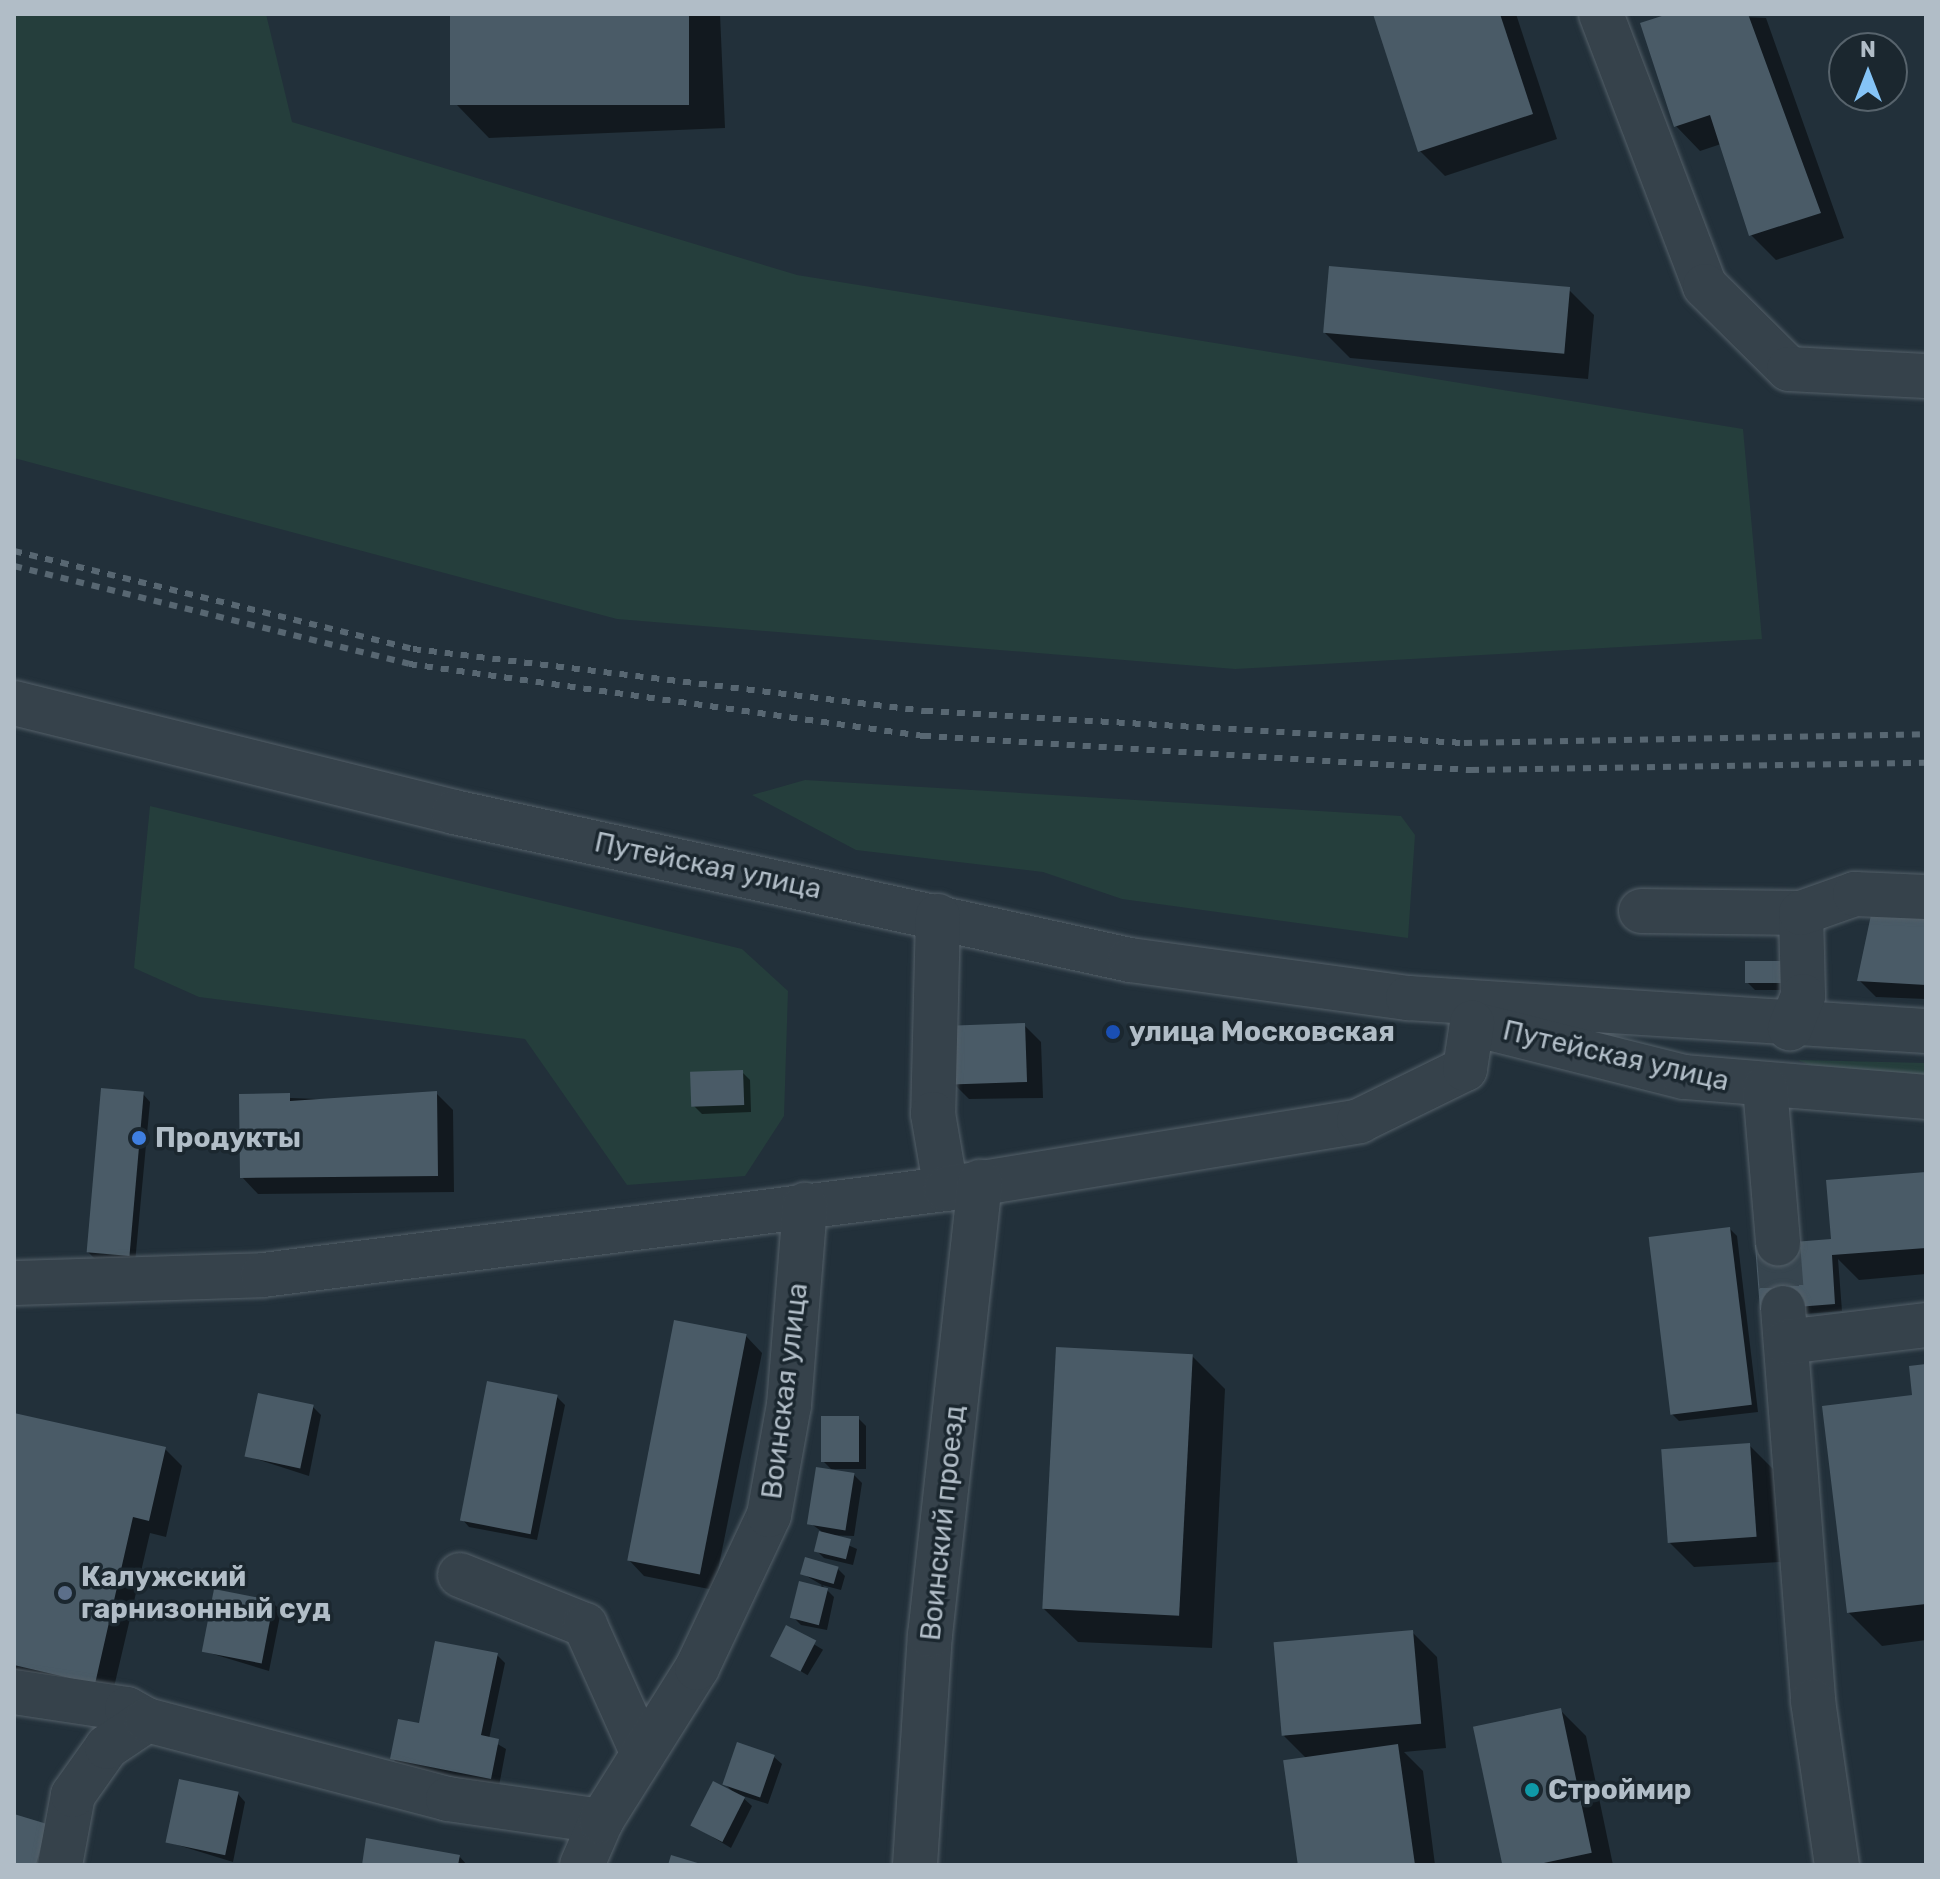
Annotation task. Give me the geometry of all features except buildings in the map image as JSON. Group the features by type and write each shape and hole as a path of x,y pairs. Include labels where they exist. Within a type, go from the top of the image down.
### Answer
{"street":[{"path":"1601,14 1705,286 1789,369 1926,376"},
{"name":"Путейская улица","path":"14,703 454,812 1130,960 1408,998 1790,1028 1926,1031"},
{"path":"1641,911 1801,913 1855,894 1926,897"},
{"path":"1790,1028 1803,996 1801,913"},
{"name":"Воинский проезд","path":"915,1865 963,1186 933,1114 938,916"},
{"name":"Путейская улица","path":"1408,998 1472,1023 1684,1077 1765,1087 1926,1097"},
{"path":"14,1283 219,1280 963,1186 1359,1121 1465,1069 1472,1023"},
{"path":"1765,1087 1778,1243"},
{"name":"Воинская улица","path":"582,1865 601,1821 697,1668 769,1515 789,1405 805,1205"},
{"path":"1837,1865 1813,1701 1784,1325 1926,1325"},
{"path":"460,1575 585,1625 643,1754"},
{"path":"14,1692 127,1709 147,1720 448,1799 601,1821"},
{"path":"60,1865 73,1795 107,1747 147,1720"}],"green space":[{"path":"14,14 266,14 292,122 797,275 1743,429 1762,639 1235,669 617,619 14,458"},
{"path":"805,780 1401,816 1415,835 1408,938 1122,899 1043,872 856,850 752,795"},
{"path":"150,806 742,949 788,991 784,1116 745,1176 627,1185 525,1039 199,997 134,968"},
{"path":"1798,1060 1926,1063 1926,1077 1831,1074"}],"tunnel":[{"path":"1778,1243 1783,1308"}],"railway":[{"path":"14,551 413,649 925,711 1464,743 1926,734"},
{"path":"14,566 409,664 923,736 1471,770 1926,763"}],"place":[{"name":"улица Московская","path":"1113,1032"},
{"name":"Продукты","path":"139,1138"},
{"name":"Калужский гарнизонный суд","path":"65,1593"},
{"name":"Строймир","path":"1532,1790"}]}
